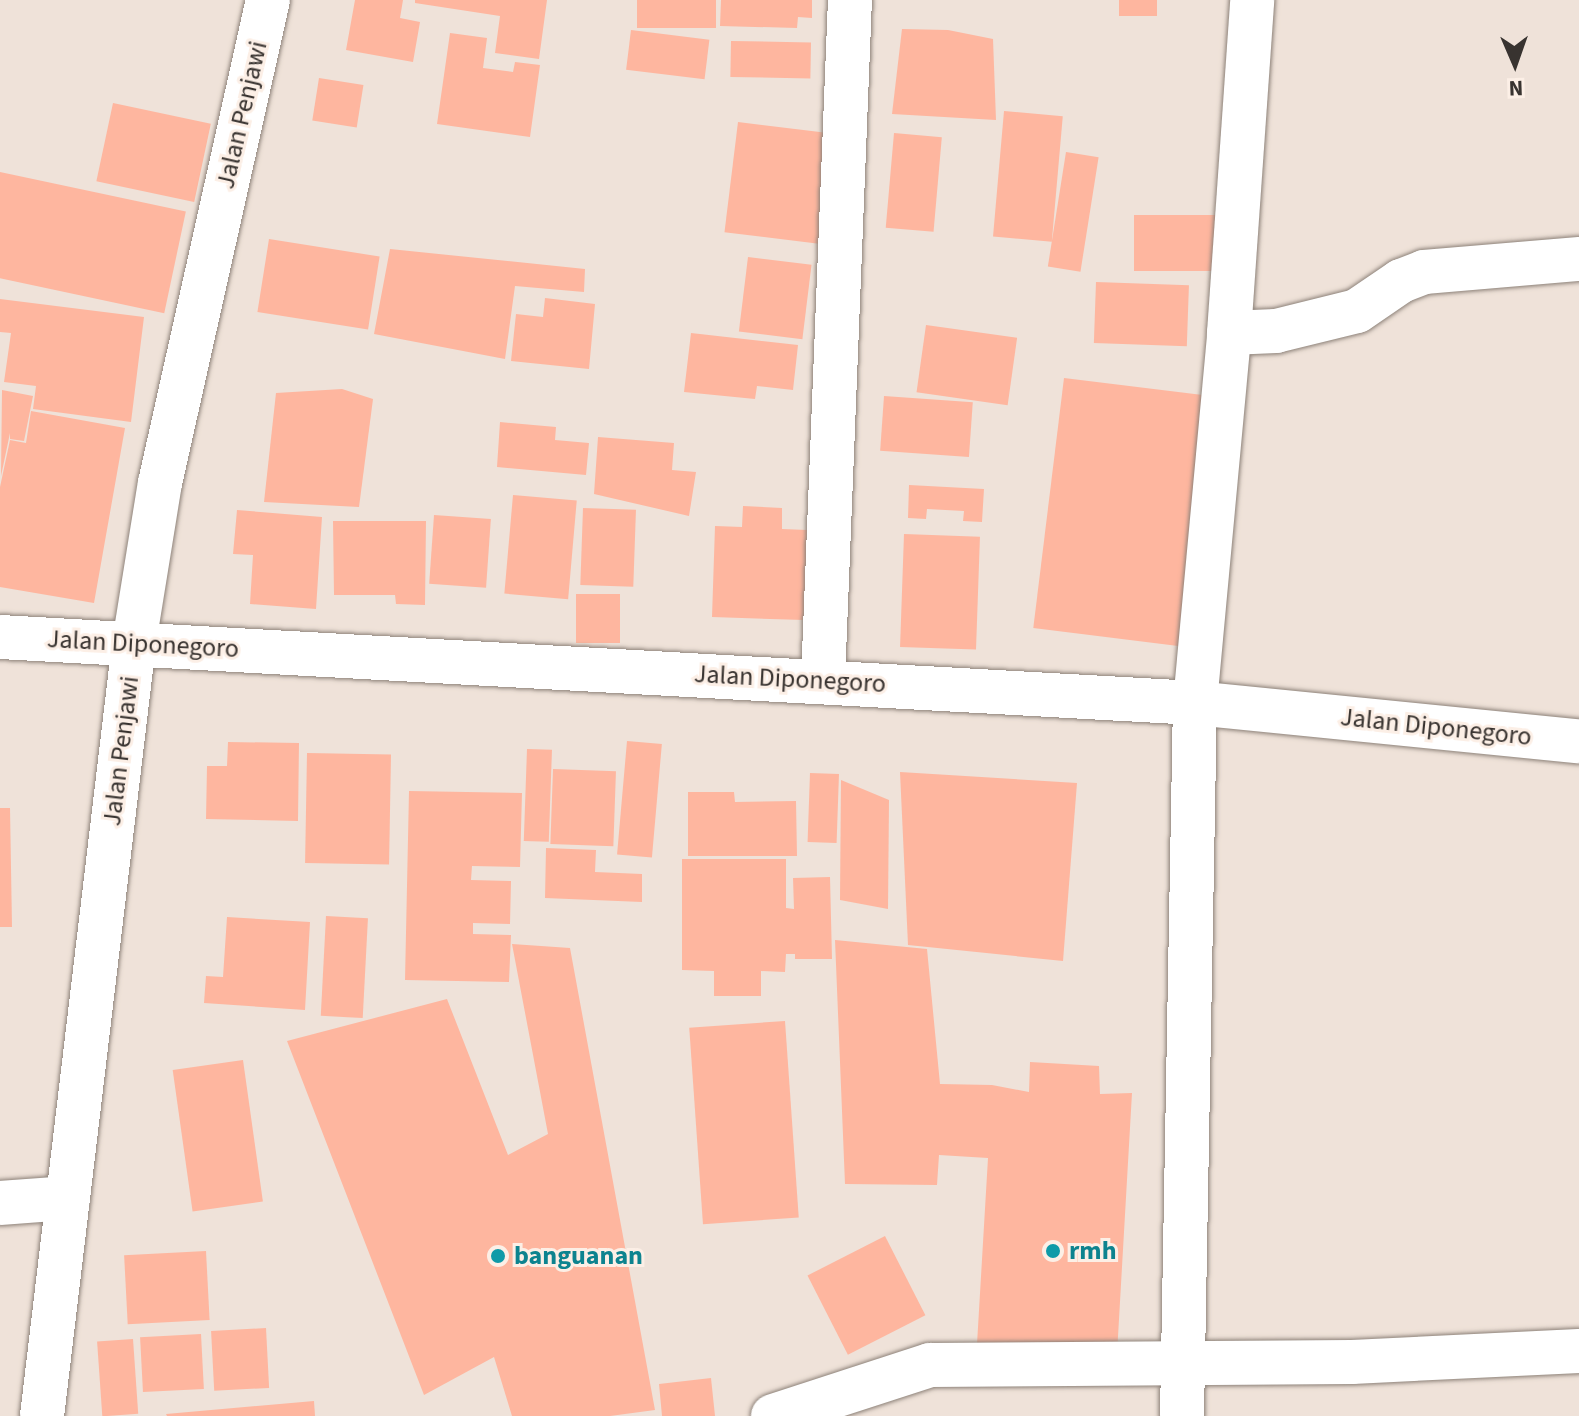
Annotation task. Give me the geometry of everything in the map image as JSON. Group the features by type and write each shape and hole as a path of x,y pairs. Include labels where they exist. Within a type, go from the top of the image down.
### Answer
{"street":[{"name":"Jalan Penjawi","path":"42,1416 134,643 160,483 268,0"},
{"path":"823,680 850,0"},
{"path":"1182,1416 1195,703 1229,333 1252,0"},
{"path":"1229,333 1276,331 1357,311 1401,281 1424,272 1579,259"},
{"name":"Jalan Diponegoro","path":"0,637 823,680 1195,703 1579,741"},
{"path":"0,1203 68,1198"},
{"path":"773,1416 930,1365 1352,1362 1579,1351"}],"building":[{"path":"355,0 403,0 400,18 420,22 413,62 346,50"},
{"path":"415,0 547,0 539,59 495,53 500,16 415,3"},
{"path":"637,0 716,0 716,28 637,28"},
{"path":"721,0 812,0 812,18 798,17 797,28 720,26"},
{"path":"1119,0 1157,0 1157,16 1119,16"},
{"path":"902,29 948,30 993,39 996,120 892,114"},
{"path":"631,30 709,40 705,79 626,70"},
{"path":"450,33 487,38 483,68 513,72 515,62 540,65 530,137 437,124"},
{"path":"731,41 811,42 810,78 730,77"},
{"path":"319,78 363,85 357,128 312,120"},
{"path":"113,103 211,124 194,202 96,181"},
{"path":"1004,111 1063,116 1052,242 993,237"},
{"path":"738,122 834,134 821,244 724,232"},
{"path":"894,133 942,137 934,232 886,228"},
{"path":"1066,152 1099,157 1080,272 1048,267"},
{"path":"0,172 186,212 164,313 0,278"},
{"path":"1134,215 1217,215 1217,271 1134,271"},
{"path":"269,239 380,257 368,330 257,312"},
{"path":"390,249 585,269 584,292 515,286 505,359 374,334"},
{"path":"748,257 812,265 802,339 739,331"},
{"path":"1096,282 1189,285 1187,346 1094,343"},
{"path":"545,298 595,304 589,369 511,361 516,314 543,317"},
{"path":"0,299 144,317 131,422 33,409 36,386 4,382 11,333 0,332"},
{"path":"926,325 1017,338 1008,405 917,392"},
{"path":"691,333 798,345 793,390 757,386 755,399 684,392"},
{"path":"1064,378 1217,397 1186,647 1033,628"},
{"path":"342,389 373,399 359,507 264,502 276,393"},
{"path":"2,390 33,396 24,441 10,439 10,433 1,476"},
{"path":"884,396 973,402 969,457 880,451"},
{"path":"31,411 125,428 94,603 0,587 0,487 10,440 26,443"},
{"path":"500,422 556,427 555,440 589,443 586,475 497,467"},
{"path":"598,437 674,443 672,470 696,472 689,516 594,494"},
{"path":"909,485 984,489 982,522 963,521 964,511 927,509 926,519 908,518"},
{"path":"513,495 577,501 568,599 504,594"},
{"path":"743,506 782,508 782,529 807,530 804,620 712,617 715,526 742,527"},
{"path":"583,508 636,510 633,587 580,585"},
{"path":"237,510 322,517 316,609 250,604 253,555 233,554"},
{"path":"434,515 491,519 486,588 429,584"},
{"path":"333,521 426,521 425,605 396,604 395,595 334,595"},
{"path":"904,534 980,537 976,650 900,647"},
{"path":"576,594 620,594 620,643 576,643"},
{"path":"627,741 662,744 652,858 617,855"},
{"path":"228,742 299,743 298,821 206,819 207,766 227,766"},
{"path":"527,749 552,750 549,842 524,841"},
{"path":"307,753 391,754 389,864 305,863"},
{"path":"553,769 616,771 613,846 550,844"},
{"path":"900,772 1077,783 1063,961 908,945"},
{"path":"810,773 839,774 837,843 808,842"},
{"path":"841,780 889,800 888,909 840,900"},
{"path":"409,791 522,793 520,867 472,866 471,880 511,881 510,924 473,923 473,934 511,935 509,982 405,980"},
{"path":"688,792 734,792 735,802 796,801 797,856 688,856"},
{"path":"0,808 10,808 12,927 0,927"},
{"path":"546,848 596,850 595,872 642,874 642,902 545,898"},
{"path":"682,859 786,859 786,908 794,909 793,878 830,877 832,959 795,959 795,954 786,954 785,972 761,971 761,996 714,996 714,971 682,970"},
{"path":"326,916 368,918 363,1018 321,1016"},
{"path":"227,917 310,922 305,1010 204,1003 206,976 223,977"},
{"path":"835,940 927,949 940,1084 992,1085 1029,1092 1030,1062 1099,1066 1100,1094 1132,1093 1117,1354 977,1344 988,1158 939,1155 937,1185 845,1184"},
{"name":"banguanan","path":"512,944 570,948 655,1410 610,1416 512,1416 494,1357 424,1395 287,1041 447,999 508,1155 548,1134"},
{"path":"785,1021 799,1218 703,1224 689,1028"},
{"path":"243,1060 263,1202 193,1211 173,1070"},
{"path":"885,1236 925,1315 848,1355 807,1275"},
{"path":"206,1251 210,1320 128,1324 124,1255"},
{"path":"266,1328 269,1388 214,1391 211,1331"},
{"path":"201,1334 204,1389 143,1392 140,1337"},
{"path":"133,1339 138,1414 102,1416 97,1342"},
{"path":"711,1378 715,1416 662,1416 659,1384"},
{"path":"314,1401 315,1416 166,1414"}],"place":[{"name":"rmh","path":"1053,1251"},
{"name":"banguanan","path":"498,1256"}]}
